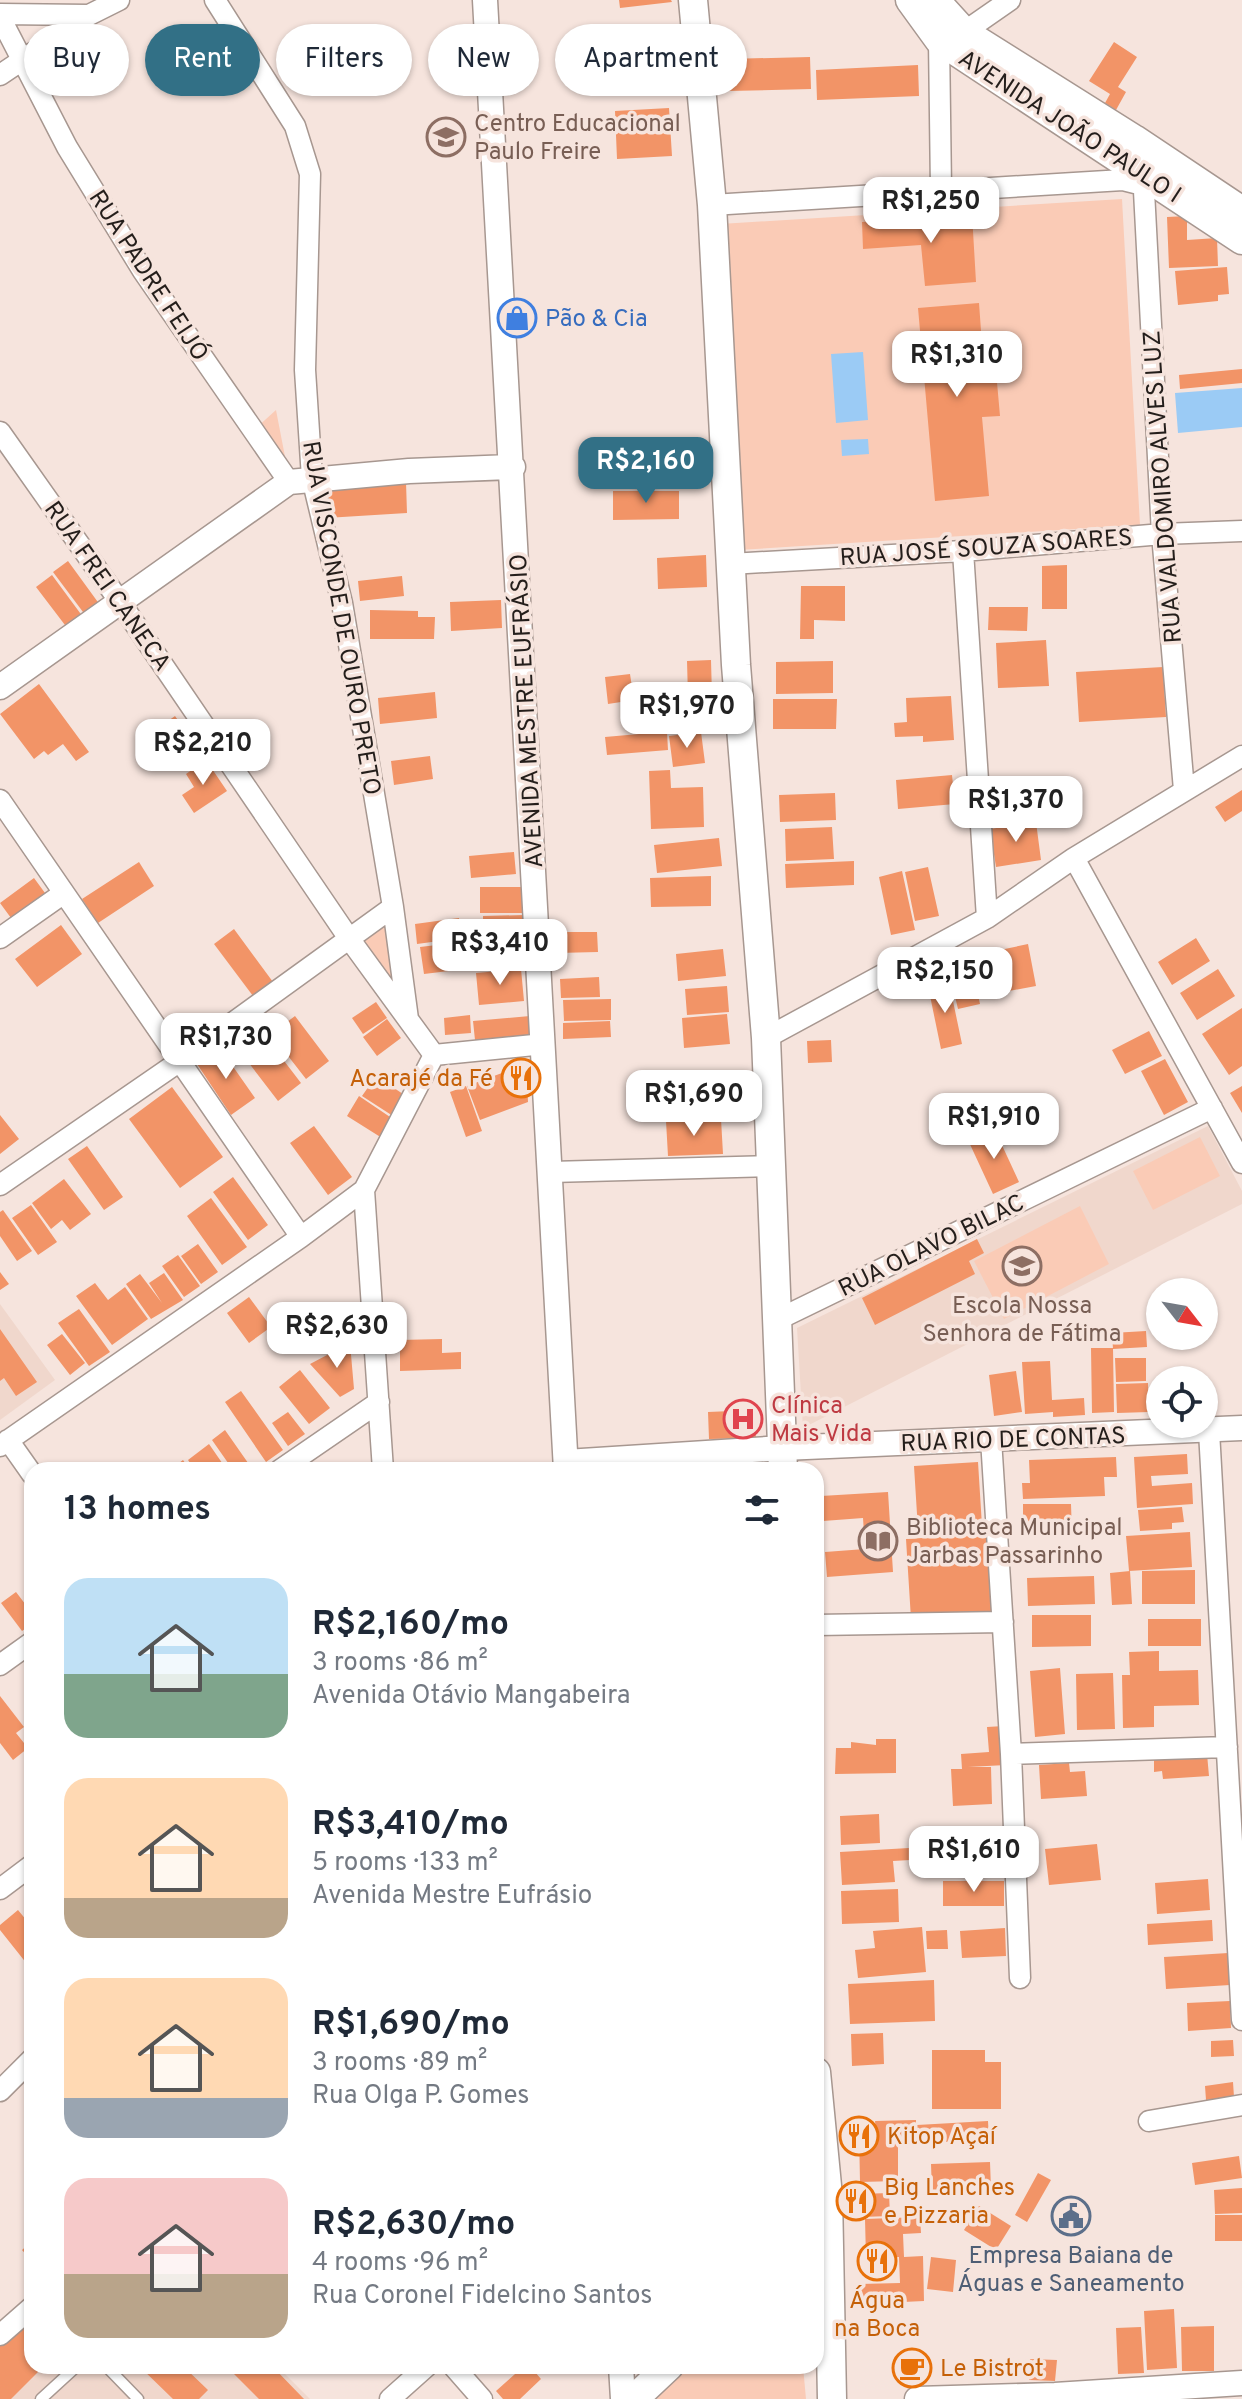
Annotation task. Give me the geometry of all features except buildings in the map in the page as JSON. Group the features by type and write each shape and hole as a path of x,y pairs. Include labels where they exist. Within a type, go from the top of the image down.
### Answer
{"main road":[{"path":"693,0 712,205 730,564 766,1038 783,1459"},
{"name":"AVENIDA JOÃO PAULO I","path":"910,0 951,36 1143,178 1242,240"},
{"name":"AVENIDA JOÃO PAULO I","path":"935,0 951,36 1134,139 1242,211"},
{"path":"824,2225 831,2300 832,2399"},
{"path":"824,2286 831,2300"},
{"path":"634,2399 661,2374"}],"street":[{"path":"0,75 89,15 119,0"},
{"name":"RUA VISCONDE DE OURO PRETO","path":"215,0 295,126 310,174 301,480 342,603 393,907 408,1019"},
{"name":"AVENIDA MESTRE EUFRÁSIO","path":"485,0 566,1462"},
{"path":"941,190 951,36 1010,0"},
{"path":"0,16 89,15"},
{"name":"RUA PADRE FEIJÓ","path":"0,16 67,147 143,271 301,480"},
{"path":"712,205 1143,178"},
{"name":"RUA VALDOMIRO ALVES LUZ","path":"1143,178 1162,534 1184,790"},
{"name":"RUA FREI CANECA","path":"0,432 348,937 434,1055"},
{"path":"0,687 301,480 513,467"},
{"name":"RUA JOSÉ SOUZA SOARES","path":"730,564 1242,531"},
{"path":"963,551 987,918"},
{"path":"766,1038 987,918 1074,858 1242,756"},
{"path":"0,800 301,1237"},
{"path":"1074,858 1242,1163"},
{"path":"0,938 64,893"},
{"path":"0,1185 180,1061 393,907"},
{"path":"24,1465 4,1443 364,1190 434,1055 544,1044"},
{"name":"RUA OLAVO BILAC","path":"779,1319 1212,1108"},
{"path":"551,1172 770,1166"},
{"path":"364,1190 383,1462"},
{"path":"292,1462 379,1402"},
{"name":"RUA RIO DE CONTAS","path":"1218,1430 1242,1428"},
{"name":"RUA RIO DE CONTAS","path":"690,1462 783,1459 991,1439 1146,1433"},
{"path":"1209,1438 1232,1761 1242,2020"},
{"path":"991,1439 1011,1754 1020,1978"},
{"path":"824,1625 1003,1622"},
{"path":"0,1665 24,1648"},
{"path":"1011,1754 1232,1761"},
{"path":"0,1889 24,1877"},
{"path":"0,2091 24,2067"},
{"path":"1149,2121 1242,2105"},
{"path":"0,2335 24,2314"},
{"path":"390,2399 418,2374"},
{"path":"460,2374 482,2399"},
{"path":"621,2374 623,2399"},
{"path":"917,2399 1055,2397 1242,2383"}],"lane":[{"path":"41,2399 68,2374"},
{"path":"114,2374 138,2399"}],"shaded area":[{"path":"1122,199 1140,525 738,550 720,224"},
{"path":"276,410 287,467 255,429"},
{"path":"385,926 394,985 363,939"},
{"name":"Escola Nossa Senhora de Fátima","path":"1208,1126 1242,1191 1242,1204 803,1428 797,1328"},
{"path":"1200,1137 1220,1176 1153,1210 1133,1171"},
{"path":"1080,1206 1109,1264 1004,1319 974,1261"},
{"path":"0,1304 55,1380 0,1420"},
{"path":"24,2320 24,2374 285,2374 310,2399 0,2399 0,2340"},
{"path":"669,2374 804,2374 806,2399 643,2399"}],"water":[{"path":"863,352 868,420 836,423 831,354"},
{"path":"1242,388 1242,427 1178,433 1175,393"},
{"path":"868,439 869,454 842,456 841,440"},
{"path":"973,1854 974,1872 940,1874 939,1856"}],"place":[{"name":"Centro Educacional Paulo Freire","path":"446,137"},
{"name":"Pão & Cia","path":"517,318"},
{"name":"Acarajé da Fé","path":"521,1078"},
{"name":"Escola Nossa Senhora de Fátima","path":"1022,1266"},
{"name":"Clínica Mais Vida","path":"743,1419"},
{"name":"Biblioteca Municipal Jarbas Passarinho","path":"878,1541"},
{"name":"Kitop Açaí","path":"859,2136"},
{"name":"Big Lanches e Pizzaria","path":"856,2201"},
{"name":"Empresa Baiana de Águas e Saneamento","path":"1071,2216"},
{"name":"Água na Boca","path":"877,2261"},
{"name":"Le Bistrot","path":"912,2368"}]}
